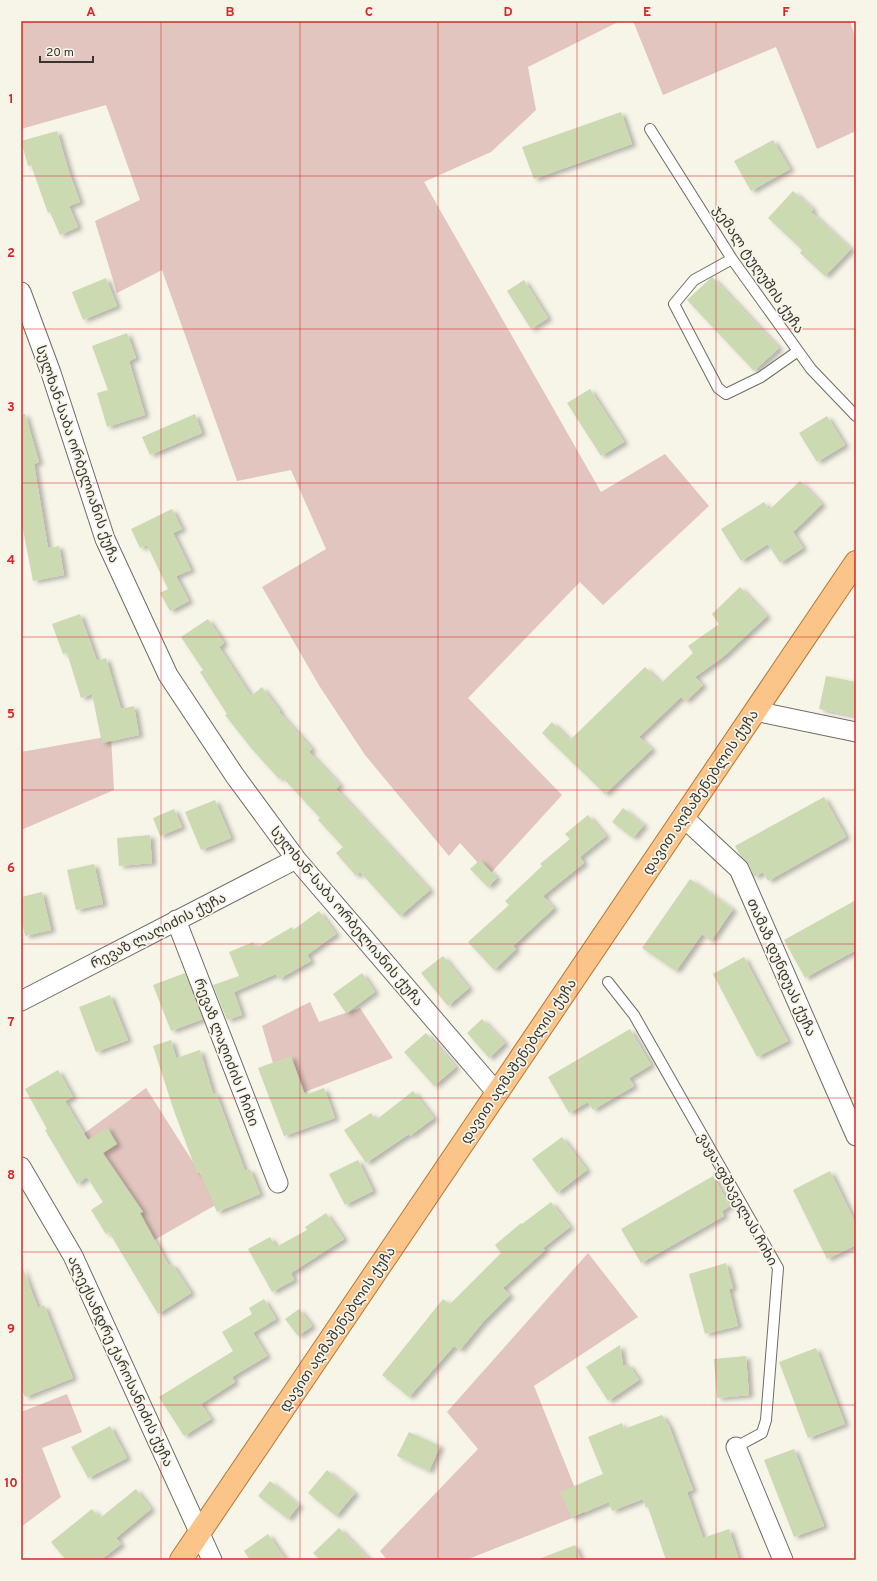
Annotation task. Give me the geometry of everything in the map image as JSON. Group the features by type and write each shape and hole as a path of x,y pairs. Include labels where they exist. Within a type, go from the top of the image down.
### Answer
{"main road":[{"name":"დავით აღმაშენებლის ქუჩა","path":"181,1560 856,562"}],"street":[{"name":"სულხან-საბა ორბელიანის ქუჩა","path":"21,292 51,373 105,539 168,675 235,776 296,859 496,1093"},
{"path":"755,711 856,732"},
{"name":"თამაზ დუნდუას ქუჩა","path":"683,817 739,869 856,1136"},
{"name":"რევაზ ლაღიძის ქუჩა","path":"21,1001 296,859"},
{"name":"რევაზ ლაღიძის I ჩიხი","path":"176,920 278,1183"},
{"name":"ალექსანდრე ქაროსანიძის ქუჩა","path":"21,1167 73,1256 212,1560"},
{"name":"ვაჟა-ფშაველას ჩიხი","path":"736,1446 783,1560"}],"lane":[{"name":"ჯემალ ტუღუშის ქუჩა","path":"650,129 732,259 811,369 856,416"},
{"path":"732,259 694,280 674,304 718,388 726,394 761,377 798,350"},
{"name":"ვაჟა-ფშაველას ჩიხი","path":"608,982 634,1015 778,1268 766,1420 762,1433 736,1446"}],"shaded area":[{"path":"21,21 620,21 528,67 536,110 491,152 424,182 601,492 665,454 709,506 603,605 580,582 468,698 562,795 489,875 460,843 449,856 365,755 320,687 262,587 326,549 291,470 237,481 162,270 117,293 95,221 140,200 106,105 21,129"},
{"path":"633,21 850,21 856,39 856,131 817,149 776,47 663,95"},
{"path":"111,736 114,790 21,830 21,752"},
{"path":"310,1002 319,1022 360,1008 393,1058 284,1100 262,1026"},
{"path":"146,1088 219,1203 149,1243 75,1140"},
{"path":"588,1253 638,1317 534,1386 585,1513 466,1560 387,1560 380,1551 478,1449 447,1412"},
{"path":"67,1394 82,1432 42,1448 61,1497 21,1527 21,1412"}],"building":[{"path":"621,112 632,144 534,179 522,147"},
{"path":"57,131 69,172 80,202 69,206 78,227 60,235 50,212 48,213 31,165 28,166 21,141"},
{"path":"773,140 790,169 751,191 734,161"},
{"path":"793,191 813,209 811,212 851,249 825,276 800,253 802,250 768,218"},
{"path":"712,277 779,348 754,371 687,300"},
{"path":"106,278 117,306 83,320 72,292"},
{"path":"524,280 548,318 531,329 507,291"},
{"path":"127,333 136,358 129,361 145,415 107,427 97,393 108,390 92,346"},
{"path":"590,389 624,442 601,456 567,403"},
{"path":"21,414 25,414 39,462 34,464 48,548 59,546 64,575 33,581 23,530 21,530"},
{"path":"195,414 202,433 150,455 142,437"},
{"path":"827,416 845,445 817,462 799,433"},
{"path":"800,481 822,504 793,532 803,548 780,563 768,544 741,561 721,529 764,502 769,510"},
{"path":"172,509 182,529 173,533 191,570 176,576 189,601 170,611 160,593 168,589 147,545 140,548 131,529"},
{"path":"740,587 767,616 723,657 695,677 703,685 686,701 681,697 639,737 652,749 605,794 542,733 552,722 570,740 645,667 661,683 693,653 688,646 719,624 712,614"},
{"path":"80,614 97,661 106,658 121,709 134,706 139,735 102,743 92,694 81,698 67,653 63,654 52,624"},
{"path":"208,619 224,643 219,647 251,696 262,687 280,711 279,712 312,749 309,752 340,785 336,789 430,890 400,916 360,872 356,876 336,853 343,847 318,820 320,818 282,777 279,779 251,748 225,715 227,714 200,672 203,670 181,637"},
{"path":"826,676 856,682 856,716 819,709"},
{"path":"824,797 846,837 768,881 763,872 754,877 749,864 740,855 735,846"},
{"path":"215,800 231,838 201,850 185,812"},
{"path":"623,808 644,825 633,838 612,822"},
{"path":"174,809 182,827 160,836 153,818"},
{"path":"588,815 606,836 580,857 584,863 543,896 554,908 513,946 516,949 494,970 468,942 509,905 505,901 542,866 540,864 570,839 565,834"},
{"path":"150,835 152,863 119,866 117,838"},
{"path":"480,860 497,878 488,887 470,869"},
{"path":"94,864 103,904 76,910 67,870"},
{"path":"690,879 733,909 711,941 702,934 676,971 642,948"},
{"path":"42,892 51,930 25,936 21,917 21,897"},
{"path":"856,900 856,950 805,978 784,940"},
{"path":"319,911 336,934 307,955 311,961 279,979 276,974 234,992 242,1015 227,1020 213,985 239,976 229,952 253,942 256,948 292,927 293,930"},
{"path":"443,956 469,988 448,1006 421,973"},
{"path":"744,957 788,1041 757,1057 713,974"},
{"path":"185,973 203,1019 171,1031 153,985"},
{"path":"362,973 375,992 346,1013 333,994"},
{"path":"110,995 128,1040 96,1052 79,1007"},
{"path":"482,1019 505,1043 489,1058 467,1033"},
{"path":"630,1029 651,1065 629,1078 634,1086 593,1110 588,1102 569,1113 548,1077"},
{"path":"426,1033 456,1067 434,1086 404,1052"},
{"path":"171,1040 176,1058 200,1050 213,1094 216,1093 245,1171 250,1169 260,1194 217,1212 200,1172 197,1173 173,1108 153,1046"},
{"path":"291,1056 305,1095 324,1088 335,1118 284,1136 258,1068"},
{"path":"58,1070 73,1097 65,1101 88,1140 107,1127 117,1144 103,1153 143,1212 140,1213 169,1266 172,1264 191,1293 158,1314 109,1232 106,1234 91,1210 103,1202 87,1177 77,1184 45,1130 47,1129 25,1089"},
{"path":"413,1091 434,1118 410,1136 409,1134 366,1163 344,1130 371,1113 376,1120"},
{"path":"562,1137 587,1170 557,1193 532,1159"},
{"path":"358,1160 373,1191 345,1205 329,1174"},
{"path":"830,1171 856,1224 856,1245 827,1259 793,1190"},
{"path":"713,1176 730,1206 722,1211 724,1216 641,1263 621,1229"},
{"path":"551,1202 570,1227 543,1248 545,1250 503,1288 510,1295 483,1322 460,1350 454,1346 409,1397 382,1375 443,1299 450,1304 501,1253 495,1245 521,1223 522,1224"},
{"path":"326,1213 344,1239 291,1273 294,1280 272,1292 248,1249 270,1237 276,1247 307,1230 305,1227"},
{"path":"726,1263 733,1288 729,1289 738,1326 705,1334 689,1274"},
{"path":"22,1266 38,1308 44,1305 73,1378 25,1397 21,1388"},
{"path":"264,1299 276,1319 253,1333 267,1356 232,1377 235,1382 201,1404 211,1419 184,1436 159,1397 233,1351 222,1332 252,1314 249,1308"},
{"path":"299,1309 312,1326 298,1336 285,1319"},
{"path":"620,1345 623,1365 629,1365 639,1380 608,1401 586,1367"},
{"path":"816,1348 845,1424 808,1438 779,1362"},
{"path":"746,1356 749,1395 717,1398 714,1359"},
{"path":"662,1415 669,1426 693,1490 687,1492 703,1538 729,1529 739,1560 666,1560 648,1507 646,1508 643,1499 612,1511 609,1502 571,1518 560,1492 603,1474 588,1437 622,1423 624,1429"},
{"path":"110,1426 127,1458 88,1478 71,1447"},
{"path":"409,1432 440,1446 429,1471 397,1456"},
{"path":"794,1449 824,1526 794,1537 764,1460"},
{"path":"327,1470 355,1493 336,1516 308,1493"},
{"path":"270,1481 299,1505 288,1519 258,1496"},
{"path":"136,1489 151,1509 116,1538 121,1544 101,1560 66,1560 51,1542 92,1509 100,1518"},
{"path":"339,1528 370,1560 320,1560 313,1553"},
{"path":"268,1534 286,1560 250,1560 244,1551"},
{"path":"575,1545 581,1560 539,1560 539,1559"}]}
